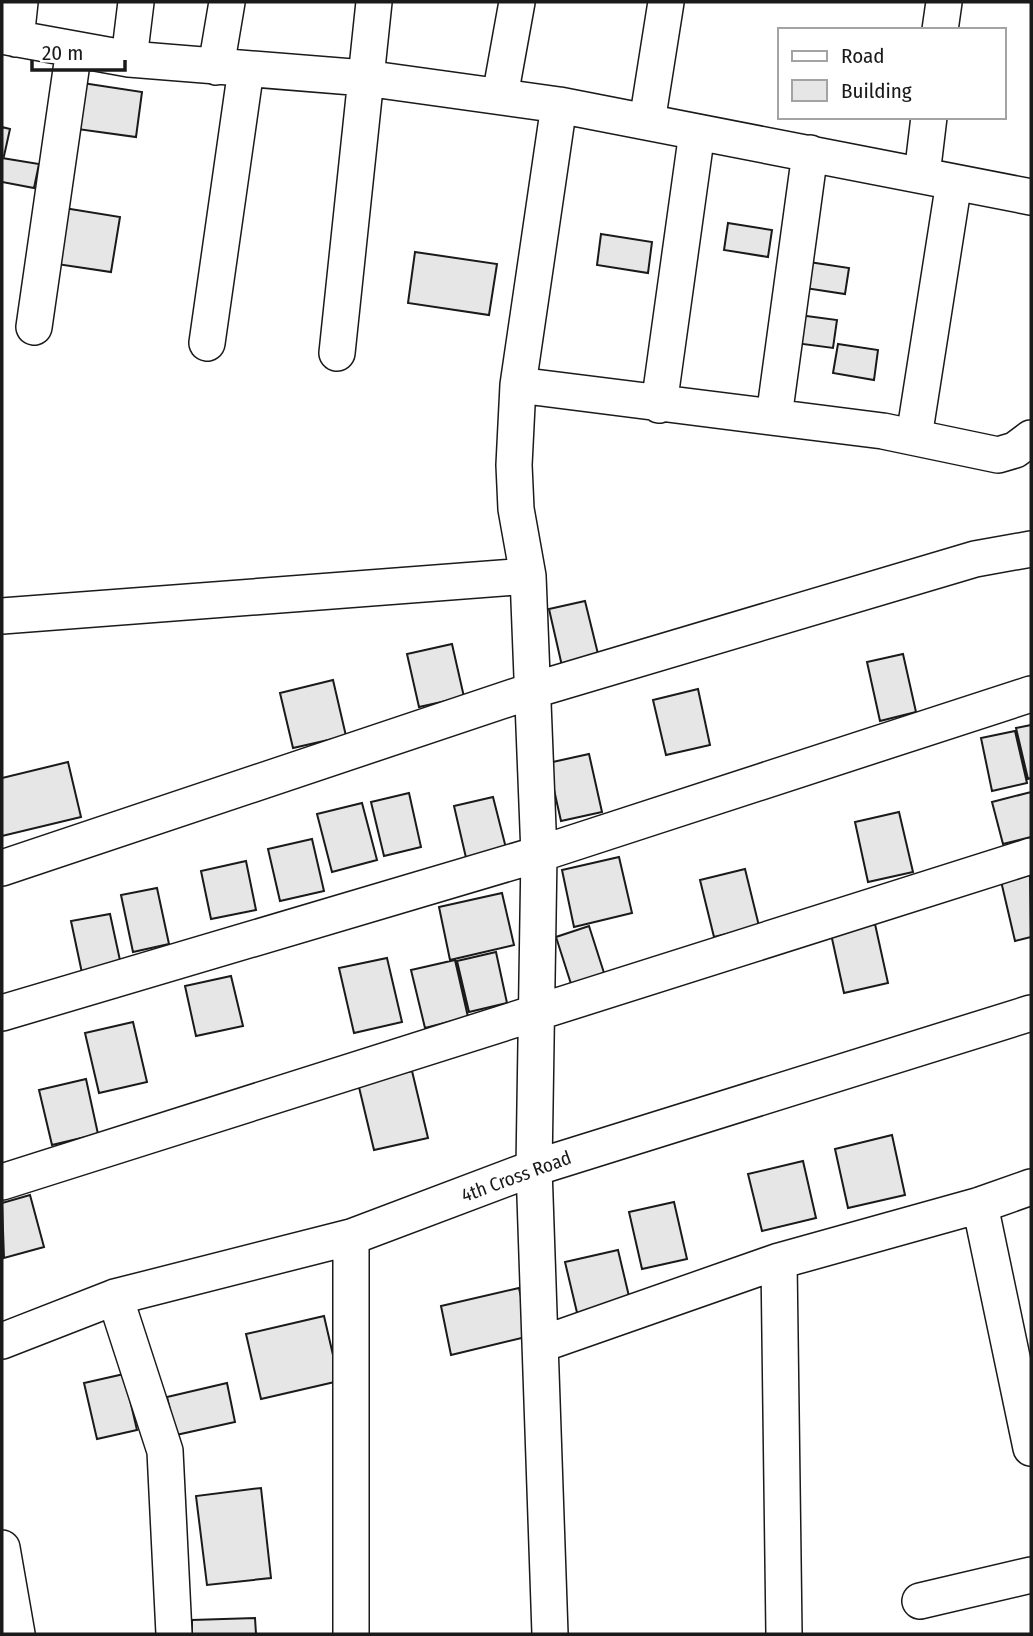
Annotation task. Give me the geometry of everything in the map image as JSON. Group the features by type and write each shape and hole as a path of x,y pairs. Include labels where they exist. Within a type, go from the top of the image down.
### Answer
{"street":[{"path":"20,2 9,37 129,59 365,78 559,105 1031,197"},
{"path":"129,59 136,2"},
{"path":"207,343 231,68 227,2"},
{"path":"337,354 374,2"},
{"path":"499,96 517,2"},
{"path":"647,122 666,2"},
{"path":"940,28 944,2"},
{"path":"34,327 74,49"},
{"path":"550,1634 534,1168 539,854 534,690 528,576 516,509 514,465 518,386 559,105"},
{"path":"914,437 938,178 929,119"},
{"path":"659,405 697,132"},
{"path":"774,417 810,153"},
{"path":"518,386 914,437 998,455 1015,450 1031,439"},
{"path":"2,868 534,690 975,559 1031,549"},
{"path":"2,615 528,576"},
{"path":"2,1013 539,854 1031,694"},
{"path":"2,1182 1031,856"},
{"name":"4th Cross Road","path":"2,1341 115,1297 351,1237 534,1168 1031,1013"},
{"path":"542,1344 779,1261 980,1205 1031,1187"},
{"path":"980,1205 1031,1448"},
{"path":"351,1237 351,1634"},
{"path":"779,1261 784,1634"},
{"path":"115,1297 165,1451 174,1634"},
{"path":"4,1570 17,1634"},
{"path":"920,1601 1031,1575"}],"building":[{"path":"76,82 142,92 136,137 70,128"},
{"path":"2,127 10,129 4,156 2,155"},
{"path":"2,158 39,164 34,188 2,182"},
{"path":"58,207 120,217 111,272 50,263"},
{"path":"728,223 772,230 768,257 724,250"},
{"path":"601,234 652,242 648,273 597,265"},
{"path":"415,252 497,264 489,315 408,303"},
{"path":"809,262 849,268 845,294 805,288"},
{"path":"799,315 837,320 833,348 795,343"},
{"path":"838,344 878,350 874,380 833,373"},
{"path":"585,601 599,658 562,666 549,609"},
{"path":"452,644 464,697 419,707 407,654"},
{"path":"903,654 916,712 880,721 867,662"},
{"path":"333,680 346,736 293,748 280,693"},
{"path":"698,689 710,745 666,755 653,700"},
{"path":"1031,725 1031,778 1028,779 1016,728"},
{"path":"1015,731 1027,783 992,791 981,738"},
{"path":"589,754 602,812 561,821 548,763"},
{"path":"68,762 81,817 2,836 2,778"},
{"path":"1031,792 1031,837 1003,844 992,802"},
{"path":"409,793 421,847 384,856 371,802"},
{"path":"493,797 507,852 467,862 454,806"},
{"path":"362,803 377,860 332,872 317,814"},
{"path":"899,812 913,872 868,882 855,822"},
{"path":"312,839 324,891 280,901 268,849"},
{"path":"619,857 632,913 574,927 562,870"},
{"path":"246,861 256,910 211,919 201,871"},
{"path":"745,869 759,926 714,937 700,880"},
{"path":"1030,875 1031,937 1015,941 1001,881"},
{"path":"157,888 169,944 133,952 121,895"},
{"path":"502,893 514,945 450,960 439,907"},
{"path":"110,914 121,965 82,973 71,921"},
{"path":"875,924 888,983 844,993 831,934"},
{"path":"589,926 605,976 572,987 556,937"},
{"path":"496,952 507,1003 469,1012 457,961"},
{"path":"387,958 402,1022 354,1033 339,968"},
{"path":"455,960 468,1017 425,1028 411,970"},
{"path":"231,976 243,1026 196,1036 185,986"},
{"path":"133,1022 147,1082 99,1093 85,1033"},
{"path":"412,1071 428,1138 374,1150 358,1083"},
{"path":"86,1079 98,1134 52,1145 39,1090"},
{"path":"892,1135 905,1195 848,1208 835,1149"},
{"path":"803,1161 816,1218 762,1231 748,1174"},
{"path":"30,1195 44,1247 4,1258 2,1203"},
{"path":"674,1202 687,1259 642,1269 629,1212"},
{"path":"618,1250 632,1309 579,1321 565,1262"},
{"path":"519,1288 530,1336 451,1355 441,1306"},
{"path":"324,1316 339,1381 261,1399 246,1334"},
{"path":"124,1374 137,1430 97,1439 84,1383"},
{"path":"227,1383 235,1422 176,1435 167,1397"},
{"path":"261,1488 271,1578 207,1585 196,1496"},
{"path":"255,1618 256,1634 192,1634 192,1620"}]}
